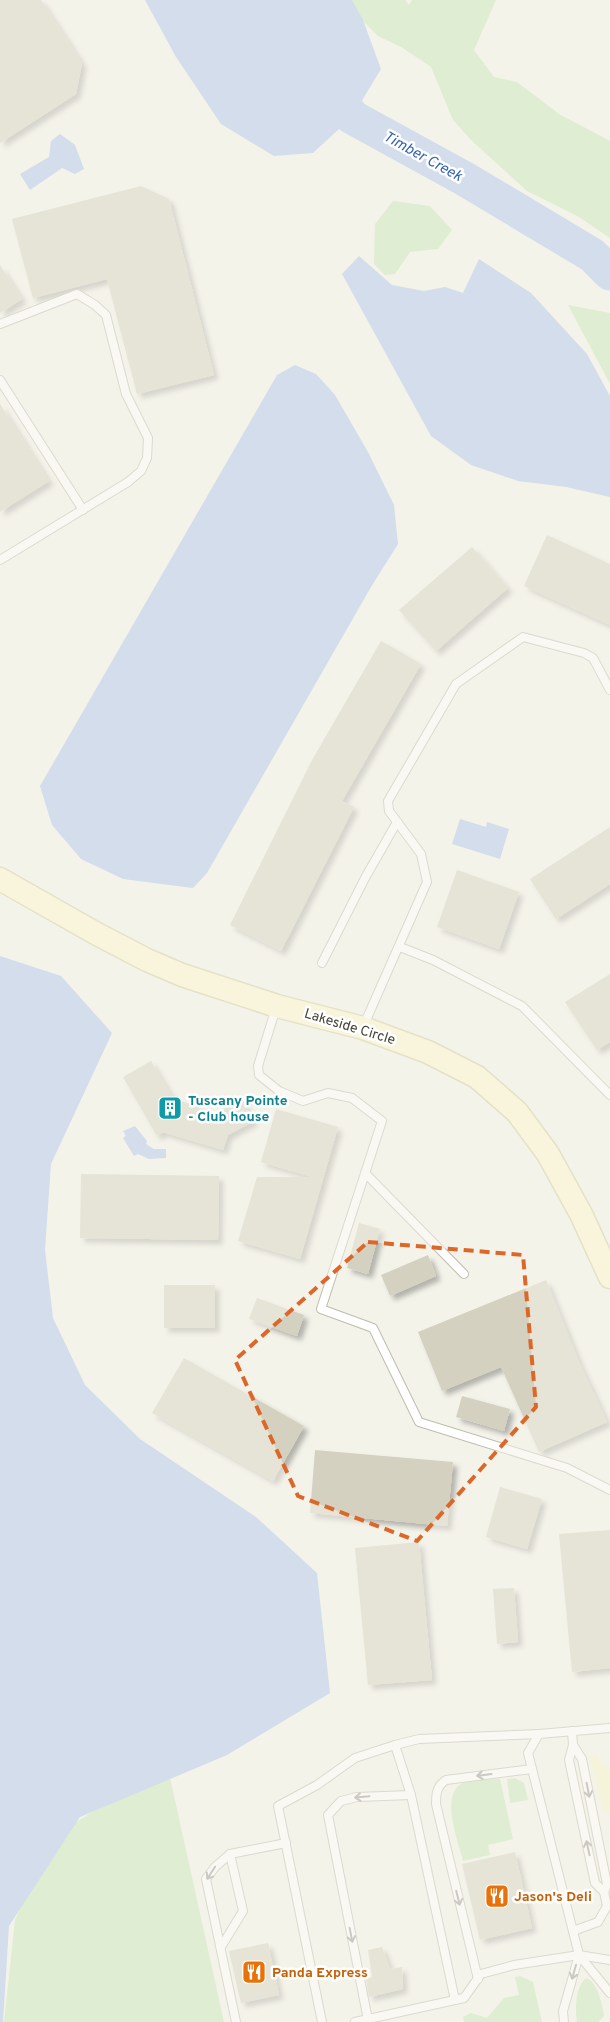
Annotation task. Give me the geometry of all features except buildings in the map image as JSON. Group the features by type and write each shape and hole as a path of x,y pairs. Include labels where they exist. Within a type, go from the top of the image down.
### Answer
{"street":[{"name":"Lakeside Circle","path":"0,879 147,960 182,975 277,1006 363,1028 428,1052 477,1077 517,1112 548,1154 581,1214 610,1277"}],"lane":[{"path":"0,324 77,294 95,305 106,315 126,394 148,438 147,458 141,471 83,510 0,560"},
{"path":"0,380 83,510"},
{"path":"363,1028 428,882 421,854 388,811 388,801 456,684 523,637 584,653 593,658 610,690"},
{"path":"322,963 365,878 397,822"},
{"path":"400,946 433,960 522,1006 610,1095"},
{"path":"277,1006 258,1066 259,1075 279,1091 303,1101 328,1094 352,1098 382,1121 321,1309 373,1328 419,1422 567,1468 610,1490"},
{"path":"365,1173 464,1274"},
{"path":"322,2022 278,1806 317,1785 354,1758 419,1739 539,1734 610,1728"},
{"path":"572,1731 573,1745 569,1760 595,1883 604,1892"},
{"path":"539,1734 528,1753 579,1956 610,1993"},
{"path":"395,1745 410,1795 456,2000"},
{"path":"573,1745 582,1759 607,1884 604,1892 607,1906 598,1922 573,1931"},
{"path":"478,1979 436,1804 436,1792 440,1784 446,1780 532,1769"},
{"path":"368,2020 328,1815 341,1801 357,1797 410,1795"},
{"path":"236,2022 206,1879 215,1867 230,1854 286,1843"},
{"path":"221,1947 243,1912 230,1854"},
{"path":"564,2022 563,2011 579,1956"},
{"path":"356,2022 464,1998 481,1974 514,1965 579,1956 610,1960"}],"highlighted area":[{"path":"368,1242 523,1255 536,1407 417,1541 298,1496 235,1360"}],"shaded area":[{"path":"342,0 405,0 409,5 412,0 496,0 474,50 494,77 517,82 559,114 610,141 610,238 579,217 527,191 472,141 453,120 431,67 401,47 378,36"},
{"path":"393,201 430,206 452,230 438,249 410,252 395,274 385,275 374,264 375,224"},
{"path":"568,305 610,313 610,383 609,382"},
{"path":"169,1773 224,2022 4,2022 15,1920 31,1884 69,1827 120,1794"},
{"path":"515,1778 524,1783 528,1800 510,1803 507,1779"},
{"path":"500,1779 513,1839 488,1845 490,1855 463,1861 454,1829 451,1806 457,1787 469,1781"},
{"path":"520,1976 533,1982 542,2022 464,2022 463,2017 471,2013 487,2018 504,1998 519,1995 515,1977"},
{"path":"587,1978 597,1989 602,2006 604,2016 598,2022 577,2022 576,2004 578,1991 583,1981"}],"sand":[{"path":"596,1754 610,1771 610,1812 604,1813 589,1755"}],"water":[{"path":"145,0 352,0 363,20 381,69 352,117 313,153 274,156 221,124 176,57"},
{"path":"60,134 75,145 84,169 75,174 62,168 30,190 20,174 49,157 51,141"},
{"path":"359,256 392,285 424,291 445,287 463,293 479,259 531,293 587,354 610,396 610,497 566,487 518,481 471,465 431,436 342,274"},
{"path":"295,365 316,374 335,395 368,452 394,505 398,544 371,587 207,873 193,888 123,879 81,859 52,825 40,786 277,375"},
{"path":"460,819 486,827 487,822 509,829 500,859 452,844"},
{"path":"0,956 61,976 112,1033 51,1164 45,1250 53,1318 85,1385 140,1439 256,1517 317,1573 330,1693 227,1755 80,1817 9,1926 3,2022 0,2022"},
{"path":"135,1126 147,1141 146,1144 154,1149 166,1149 166,1158 149,1159 138,1154 134,1156 123,1138 126,1136 123,1131"}],"waterway":[{"name":"Timber Creek","path":"276,0 352,117 465,179 592,255 610,273"}],"place":[{"name":"Tuscany Pointe - Club house","path":"170,1108"},
{"name":"Jason's Deli","path":"497,1896"},
{"name":"Panda Express","path":"254,1972"}]}
